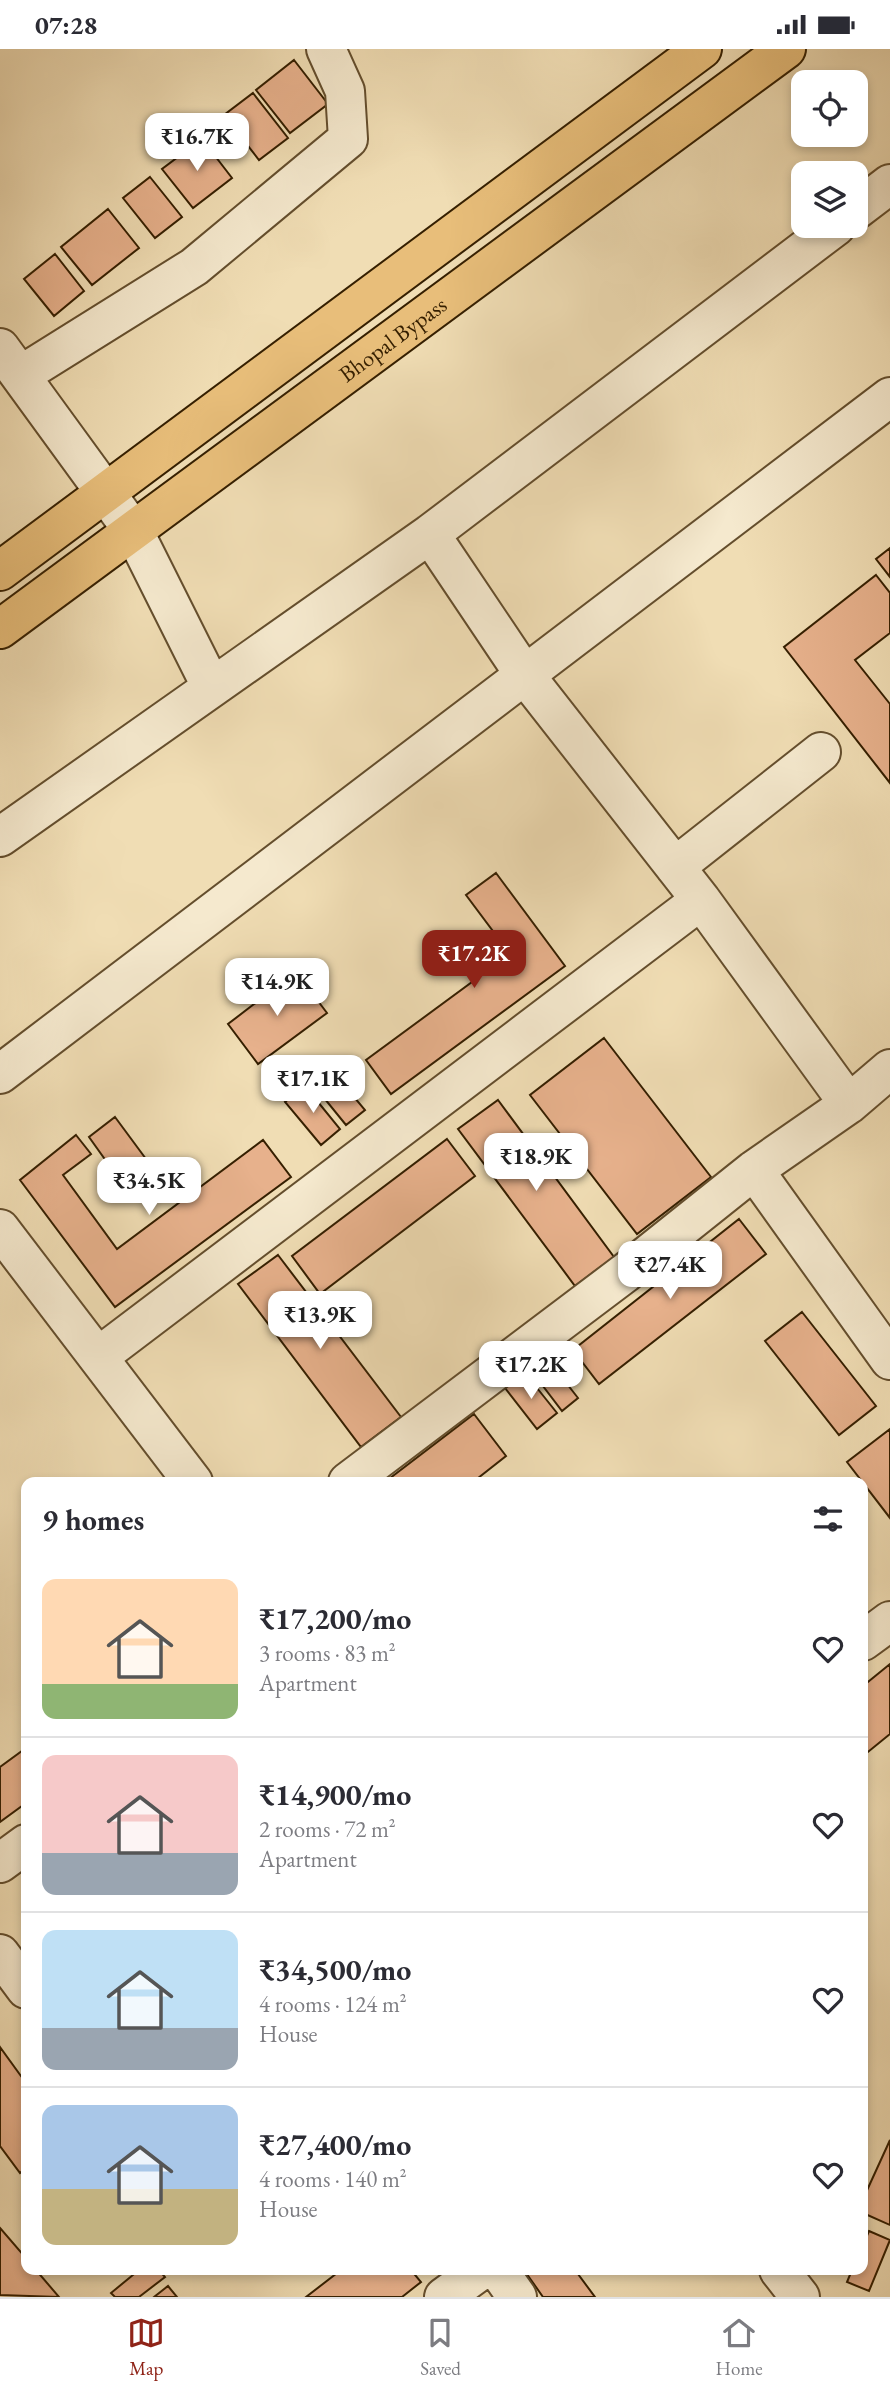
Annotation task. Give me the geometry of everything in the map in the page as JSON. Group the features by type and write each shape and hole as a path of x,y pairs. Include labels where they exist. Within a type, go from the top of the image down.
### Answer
{"main road":[{"name":"Bhopal Bypass","path":"0,571 702,49"},
{"name":"Bhopal Bypass","path":"0,629 786,49"}],"street":[{"path":"211,686 134,532 11,361 194,267 348,139 345,91 326,49"},
{"path":"868,201 890,184"},
{"path":"0,837 430,534 820,238"},
{"path":"0,1074 890,397"},
{"path":"430,534 524,674 701,900 849,1104"},
{"path":"675,867 821,752"},
{"path":"98,1357 701,900"},
{"path":"355,1477 754,1170 849,1104 890,1069"},
{"path":"754,1170 890,1360"},
{"path":"0,1229 189,1477"},
{"path":"868,1637 890,1621"},
{"path":"0,1863 21,1848"},
{"path":"0,1954 21,1982"},
{"path":"444,2297 474,2275"},
{"path":"502,2275 517,2297"},
{"path":"783,2275 800,2297"}],"building":[{"path":"294,60 328,104 290,133 256,90"},
{"path":"253,93 288,138 259,160 224,115"},
{"path":"202,139 232,178 193,208 162,169"},
{"path":"150,177 182,217 155,238 123,198"},
{"path":"108,209 139,248 92,285 61,247"},
{"path":"55,254 84,291 54,316 24,279"},
{"path":"890,548 890,577 876,559"},
{"path":"876,575 890,593 890,633 855,660 890,704 890,783 784,647"},
{"path":"496,873 565,966 391,1094 366,1060 510,954 466,895"},
{"path":"296,972 327,1013 258,1064 228,1024"},
{"path":"604,1038 711,1177 637,1234 530,1095"},
{"path":"329,1067 365,1110 346,1125 311,1082"},
{"path":"305,1086 340,1129 321,1145 285,1102"},
{"path":"498,1100 614,1257 575,1286 458,1129"},
{"path":"115,1117 146,1159 119,1179 89,1137"},
{"path":"76,1135 91,1154 63,1175 117,1249 263,1140 291,1177 115,1307 20,1180"},
{"path":"447,1139 475,1176 320,1294 292,1256"},
{"path":"739,1219 766,1254 599,1384 573,1350"},
{"path":"278,1255 401,1417 361,1447 238,1284"},
{"path":"802,1312 876,1406 839,1435 765,1341"},
{"path":"546,1357 578,1398 562,1411 530,1369"},
{"path":"525,1373 557,1413 537,1429 505,1388"},
{"path":"474,1414 506,1456 479,1477 392,1477"},
{"path":"890,1429 890,1518 868,1489 868,1477 859,1477 847,1462"},
{"path":"890,1664 890,1734 868,1752 868,1682"},
{"path":"21,1752 21,1807 0,1822 0,1767"},
{"path":"0,2047 21,2076 20,2173 0,2146"},
{"path":"890,2140 890,2225 868,2215 868,2188"},
{"path":"0,2228 21,2252 21,2275 40,2275 59,2297 0,2295"},
{"path":"869,2231 890,2240 869,2291 847,2282 850,2275 868,2275"},
{"path":"133,2275 165,2277 139,2297 115,2297 111,2293"},
{"path":"335,2275 415,2275 421,2282 402,2297 306,2297"},
{"path":"528,2275 579,2275 595,2297 543,2297"},
{"path":"168,2286 177,2297 154,2297"}]}
